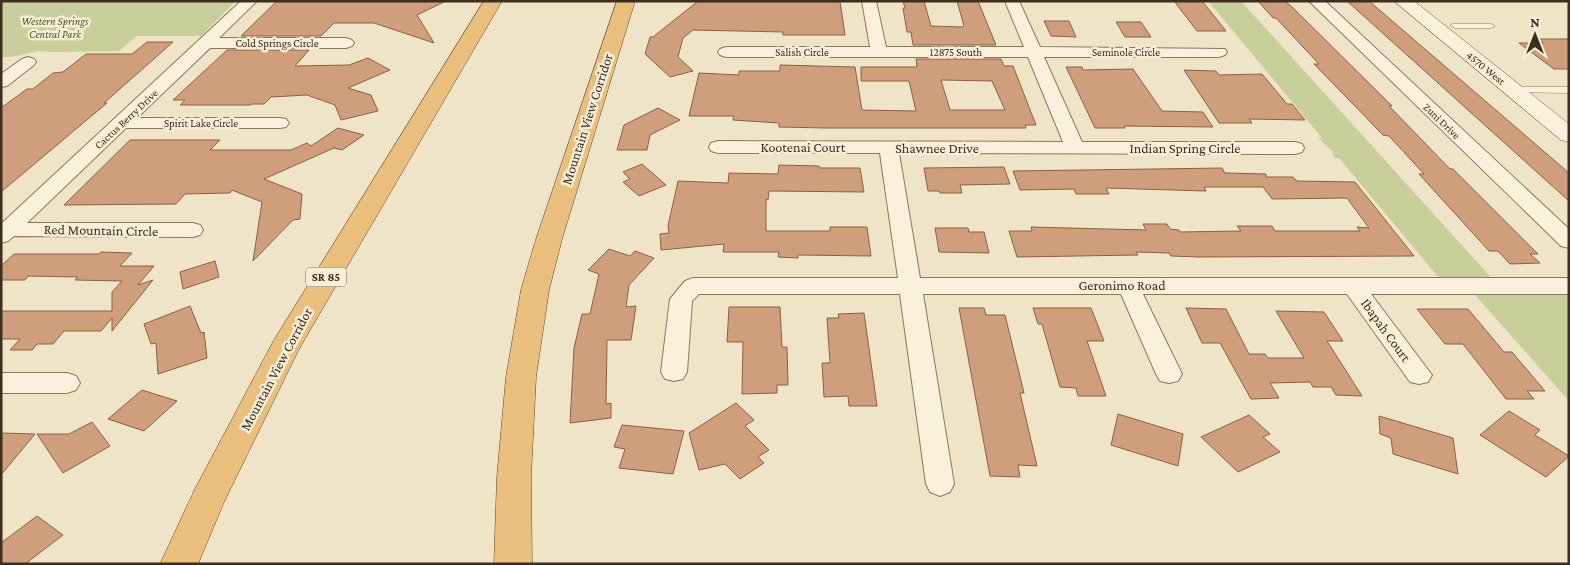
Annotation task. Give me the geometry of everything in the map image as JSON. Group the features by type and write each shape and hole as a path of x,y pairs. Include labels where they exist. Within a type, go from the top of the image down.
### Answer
{"highway":[{"name":"Mountain View Corridor","path":"178,564 207,500 285,348 493,1"},
{"name":"Mountain View Corridor","path":"513,564 514,477 521,377 535,290 548,239 626,1"}],"main road":[{"name":"4570 West","path":"1403,1 1569,135"},
{"name":"4570 West","path":"1423,1 1569,117"}],"street":[{"name":"Cactus Berry Drive","path":"5,232 250,1"},
{"path":"869,1 879,52"},
{"path":"1012,1 1076,148"},
{"name":"Zuni Drive","path":"1316,1 1569,242"},
{"name":"Cold Springs Circle","path":"207,43 346,43"},
{"name":"Salish Circle","path":"726,52 879,52"},
{"name":"12875 South","path":"879,52 1033,52"},
{"name":"Seminole Circle","path":"1033,52 1219,52"},
{"path":"1,82 28,62"},
{"name":"Spirit Lake Circle","path":"122,123 280,123"},
{"name":"Kootenai Court","path":"718,147 889,148"},
{"name":"Shawnee Drive","path":"940,484 889,148 1076,148"},
{"name":"Indian Spring Circle","path":"1076,148 1295,148"},
{"name":"Red Mountain Circle","path":"5,232 193,230"},
{"path":"1128,285 1169,374"},
{"name":"Geronimo Road","path":"674,372 681,299 693,286 1569,286"},
{"name":"Ibapah Court","path":"1353,286 1419,375"},
{"path":"1,383 66,383"}],"lane":[{"path":"1454,26 1491,26"},
{"path":"1514,90 1569,90"}],"green space":[{"name":"Western Springs Central Park","path":"1,1 236,1 201,36 137,36 119,51 39,51 11,57 1,57"},
{"path":"1208,1 1241,1 1507,295 1569,295 1569,401 1460,278 1439,278 1339,158 1334,158 1332,151 1318,138 1322,138"}],"building":[{"path":"277,1 446,1 417,15 434,43 374,23 334,23 321,36 241,36"},
{"path":"698,1 840,1 845,35 783,35 783,32 693,30 683,38 678,57 693,71 670,77 645,54 650,37 653,37"},
{"path":"903,1 924,1 931,26 962,27 964,26 957,1 978,1 996,45 913,45 911,32 907,32"},
{"path":"1174,1 1202,1 1226,31 1197,31"},
{"path":"1258,1 1285,1 1292,7 1392,106 1389,106 1450,169 1453,169 1538,254 1530,254 1540,263 1510,264 1498,251 1489,251 1419,174 1424,174 1389,136 1383,135 1314,64 1319,64"},
{"path":"1347,1 1369,1 1569,173 1569,201"},
{"path":"1044,21 1069,21 1076,37 1051,36"},
{"path":"1116,22 1141,22 1151,37 1125,37"},
{"path":"1537,39 1569,39 1569,69 1554,69 1519,43 1543,43"},
{"path":"147,42 173,42 104,103 107,103 1,192 1,108 27,89 33,89 53,73 63,72 86,54 132,54"},
{"path":"227,50 309,50 295,66 349,65 368,58 390,70 348,88 371,95 378,111 341,120 335,105 307,95 271,97 264,104 250,105 180,105 185,100 173,100"},
{"path":"916,59 1001,59 1004,66 1013,66 1036,125 1025,125 1026,128 779,127 779,123 733,120 734,116 689,116 699,73 739,75 739,71 780,71 780,65 855,67 862,110 916,111 909,81 861,81 861,67 917,67","holes":["941,80 992,81 1005,110 950,110"]},
{"path":"1066,67 1082,67 1083,70 1133,69 1162,111 1203,112 1213,127 1124,126 1125,128 1095,128"},
{"path":"1184,70 1216,71 1219,75 1262,74 1287,104 1292,104 1305,120 1249,119 1252,123 1219,123"},
{"path":"658,108 680,120 650,135 647,150 617,150 624,125"},
{"path":"338,128 364,135 342,150 334,148 264,179 302,194 300,219 293,220 253,261 262,202 232,190 230,193 185,194 176,204 64,205 130,140 220,140 210,150 291,150 307,143 311,146"},
{"path":"642,164 666,185 639,196 623,182 630,179 623,172"},
{"path":"779,165 860,168 864,192 769,191 768,200 766,199 766,231 830,231 830,227 867,227 871,256 798,255 798,258 778,257 779,252 723,252 724,244 661,250 660,234 669,233 668,226 678,181 728,183 729,173 778,174"},
{"path":"1004,167 1010,184 960,185 962,193 928,191 924,168"},
{"path":"1222,168 1225,173 1266,174 1266,177 1293,177 1297,181 1355,182 1414,256 1200,257 1171,256 1169,253 1136,252 1138,255 1017,257 1009,231 1032,231 1031,227 1146,230 1143,224 1167,224 1170,229 1179,230 1180,232 1241,231 1237,226 1272,226 1275,231 1360,231 1357,227 1369,228 1347,198 1272,199 1263,187 1204,187 1206,191 1106,188 1109,194 1076,194 1074,189 1020,190 1013,171"},
{"path":"935,228 968,228 969,232 984,232 989,253 939,252"},
{"path":"609,249 630,256 635,251 654,258 629,285 626,307 636,306 631,340 607,340 606,404 611,403 611,418 570,423 574,348 582,314 590,314 599,274 588,270"},
{"path":"101,252 132,253 120,266 154,266 138,285 153,280 112,331 112,318 101,331 64,331 53,344 37,344 32,350 10,350 20,339 1,339 1,311 112,311 112,292 122,281 75,280 78,277 28,276 25,280 1,280 1,266 14,254 99,254"},
{"path":"215,261 219,277 183,289 180,272"},
{"path":"190,306 201,333 204,332 207,358 158,374 156,343 151,344 144,324"},
{"path":"729,307 780,307 782,347 787,347 788,385 777,385 777,393 742,394 743,342 727,342"},
{"path":"959,308 984,308 986,315 1005,315 1024,393 1020,393 1037,466 1018,465 1020,477 990,476"},
{"path":"1033,308 1091,308 1104,341 1087,341 1106,396 1078,396 1076,388 1060,387 1042,324 1038,324"},
{"path":"1186,308 1226,309 1249,354 1265,354 1268,358 1304,358 1276,311 1324,312 1343,341 1327,341 1362,396 1336,395 1331,387 1313,387 1310,382 1270,383 1279,398 1251,399 1220,343 1202,343"},
{"path":"1417,309 1468,309 1504,352 1512,352 1545,391 1527,391 1534,399 1506,399 1463,344 1445,344"},
{"path":"864,313 877,406 849,406 848,396 824,397 822,363 830,363 827,318 839,318 838,314"},
{"path":"142,390 177,401 144,431 108,419"},
{"path":"736,403 754,420 745,426 769,450 758,457 764,463 740,479 725,464 699,470 689,433"},
{"path":"1509,411 1540,430 1535,435 1569,456 1546,477 1480,435"},
{"path":"1118,414 1183,434 1178,466 1111,445"},
{"path":"1249,415 1270,434 1263,437 1280,452 1238,472 1201,437"},
{"path":"1379,416 1453,438 1458,474 1393,454 1391,438 1380,434"},
{"path":"92,422 110,446 63,473 37,434 69,434"},
{"path":"622,425 684,431 673,474 619,468 625,449 614,447"},
{"path":"1,433 35,434 1,475"},
{"path":"37,516 63,535 25,564 1,564 1,543"}]}
